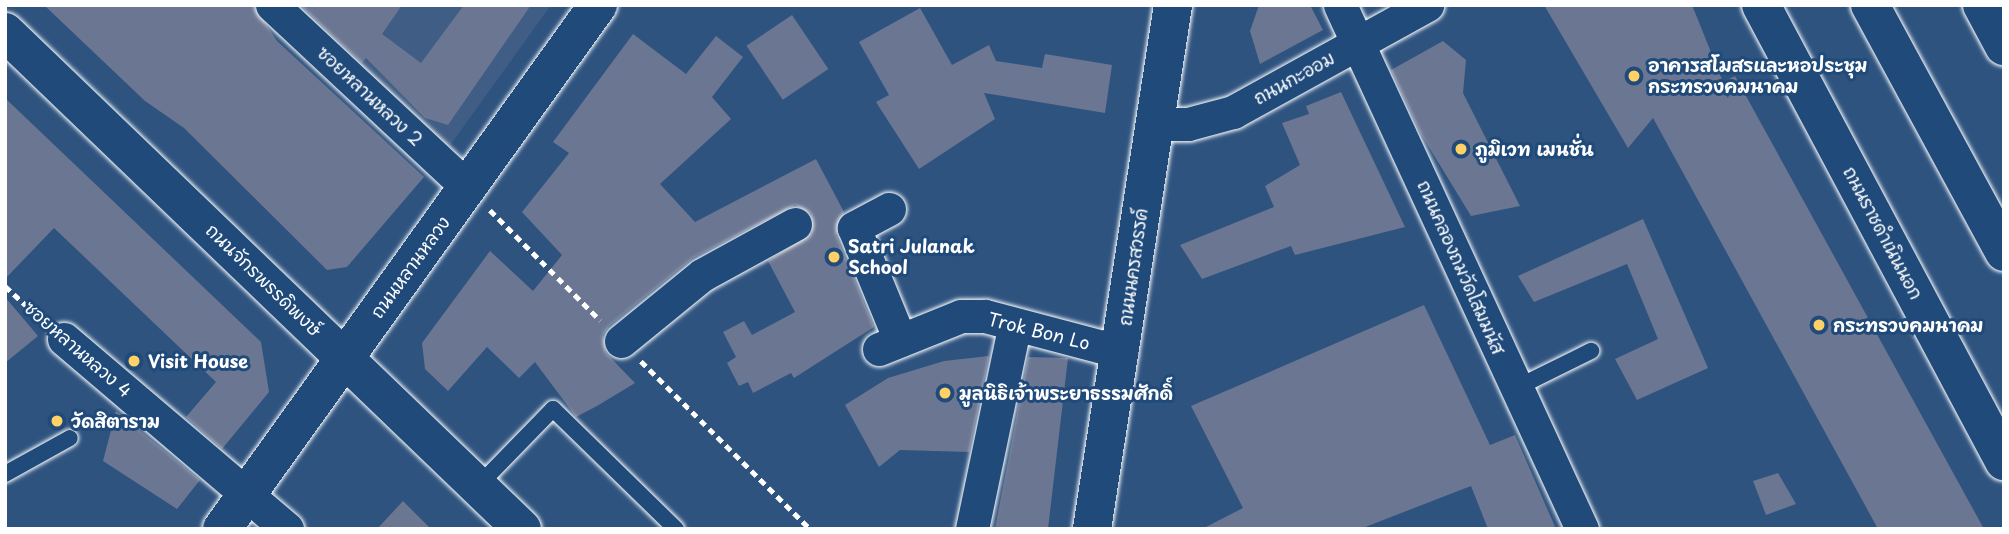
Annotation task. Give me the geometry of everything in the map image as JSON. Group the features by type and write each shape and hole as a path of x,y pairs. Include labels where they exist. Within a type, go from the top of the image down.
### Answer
{"main road":[{"name":"ถนนหลานหลวง","path":"222,529 598,5"},
{"name":"ถนนนครสวรรค์","path":"1092,529 1173,5"},
{"name":"ถนนราชดำเนินนอก","path":"1761,5 2004,461"},
{"path":"1870,5 2004,253"},
{"path":"1982,5 2004,46"},
{"name":"ถนนจักรพรรดิพงษ์","path":"5,32 522,529"}],"street":[{"name":"ซอยหลานหลวง 2","path":"272,5 467,187"},
{"name":"ถนนคลองถมวัดโสมมนัส","path":"1340,5 1582,529"},
{"name":"ถนนกะออม","path":"1153,124 1188,124 1234,112 1427,5"},
{"name":"Trok Bon Lo","path":"889,209 854,228 890,345 961,316 1015,324 1121,352"},
{"path":"621,341 702,275 795,224"},
{"path":"972,529 1015,324"},
{"name":"ซอยหลานหลวง 4","path":"64,339 287,529"}],"lane":[{"path":"1516,388 1591,351"},
{"path":"479,485 553,409 676,529"},
{"path":"5,474 70,438"}],"path":[{"name":"ซอยหลานหลวง 4","path":"5,286 64,339"}],"shaded area":[{"path":"291,5 551,5 451,144 443,147"}],"building":[{"path":"44,5 253,5 277,41 424,177 347,267 327,270 184,128 145,101"},
{"path":"300,5 402,5 382,34 421,63 464,5 531,5 448,125 425,118 366,58 362,63"},
{"path":"1259,5 1310,5 1323,30 1260,64 1250,31"},
{"name":"กระทรวงคมนาคม","path":"1544,5 1692,5 1723,82 1735,76 1984,529 1878,529 1653,118 1628,148"},
{"path":"920,8 952,65 989,45 996,61 1042,68 1045,54 1112,65 1105,113 984,93 995,119 919,169 876,102 889,95 859,42"},
{"path":"792,15 828,69 783,100 746,46"},
{"path":"633,34 686,74 716,36 743,57 712,97 731,119 660,184 695,222 816,159 844,212 836,235 874,327 794,378 791,373 753,393 748,382 739,386 727,363 736,357 723,332 744,321 752,335 795,312 768,261 812,233 811,214 795,205 693,258 609,326 603,335 606,353 635,383 597,406 576,417 535,362 519,378 487,347 448,391 425,369 422,343 490,251 533,291 562,255 522,212 569,153 553,142"},
{"name":"ภูมิเวท เมนชั่น","path":"1443,41 1466,60 1463,93 1520,206 1471,216 1421,134 1391,70"},
{"path":"1341,92 1405,227 1295,255 1291,246 1202,279 1180,245 1274,207 1265,186 1300,165 1282,123 1309,114 1306,106"},
{"path":"5,98 261,342 269,392 222,449 186,417 216,382 54,228 5,279"},
{"path":"1643,219 1708,368 1637,400 1615,359 1658,339 1627,264 1534,302 1518,276"},
{"path":"5,297 38,336 5,363"},
{"path":"1424,305 1490,445 1515,435 1556,529 1488,529 1471,486 1360,529 1202,529 1243,508 1191,406"},
{"name":"มูลนิธิเจ้าพระยาธรรมศักดิ์","path":"989,356 969,452 900,450 879,467 845,405 888,378 944,361"},
{"path":"1028,357 1068,358 1048,529 995,529"},
{"path":"116,411 200,480 177,509 103,461"},
{"path":"1778,473 1796,504 1766,515 1753,481"},
{"path":"403,501 431,529 377,529"}],"place":[{"name":"อาคารสโมสรและหอประชุม กระทรวงคมนาคม","path":"1634,76"},
{"name":"ภูมิเวท เมนชั่น","path":"1461,149"},
{"name":"Satri Julanak School","path":"834,257"},
{"name":"กระทรวงคมนาคม","path":"1819,325"},
{"name":"Visit House","path":"134,361"},
{"name":"มูลนิธิเจ้าพระยาธรรมศักดิ์","path":"945,393"},
{"name":"วัดสิตาราม","path":"57,421"}]}
